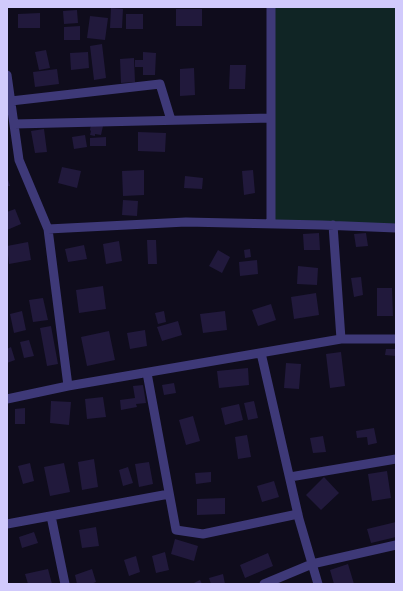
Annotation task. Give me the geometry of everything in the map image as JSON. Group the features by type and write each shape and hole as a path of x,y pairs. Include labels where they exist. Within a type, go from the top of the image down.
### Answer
{"street":[{"path":"271,7 271,224"},
{"path":"7,75 19,160 48,229 68,386"},
{"path":"11,101 160,84 171,120"},
{"path":"14,124 271,118"},
{"path":"48,229 186,222 396,228"},
{"path":"333,225 341,339"},
{"path":"7,399 68,386 341,339 396,339"},
{"path":"261,353 298,514 318,584"},
{"path":"147,373 176,530 202,534 298,514"},
{"path":"290,477 396,459"},
{"path":"7,524 170,494"},
{"path":"51,516 65,584"},
{"path":"264,584 312,564 396,545"}],"green space":[{"path":"271,7 396,7 396,228 271,224"}],"building":[{"path":"111,8 123,9 122,28 110,28"},
{"path":"176,9 202,9 202,26 176,26"},
{"path":"77,10 78,23 64,24 63,11"},
{"path":"40,13 40,28 18,28 18,14"},
{"path":"126,14 143,14 143,29 126,29"},
{"path":"90,16 108,18 105,40 87,38"},
{"path":"80,26 80,40 64,40 64,27"},
{"path":"102,44 106,78 94,80 90,46"},
{"path":"46,50 50,68 39,70 35,52"},
{"path":"88,52 89,68 71,70 70,53"},
{"path":"143,52 156,53 155,75 143,75 143,67 135,67 135,60 143,60"},
{"path":"134,58 135,82 121,83 120,59"},
{"path":"230,65 246,65 245,89 229,89"},
{"path":"194,68 195,95 180,96 180,69"},
{"path":"57,69 59,84 35,87 33,72"},
{"path":"91,124 103,126 101,135 90,135"},
{"path":"44,129 47,152 35,153 31,131"},
{"path":"138,132 166,133 165,152 138,151"},
{"path":"85,135 87,147 74,149 72,137"},
{"path":"106,137 106,146 90,146 90,138"},
{"path":"62,167 81,171 77,188 58,183"},
{"path":"144,170 144,195 123,196 122,171"},
{"path":"253,170 255,193 244,195 242,171"},
{"path":"7,176 10,186 7,186"},
{"path":"185,176 203,178 202,189 184,188"},
{"path":"123,200 138,201 137,216 122,215"},
{"path":"15,209 21,224 7,230 7,212"},
{"path":"319,233 320,250 304,250 303,234"},
{"path":"366,233 368,246 356,247 354,234"},
{"path":"147,240 156,240 157,264 148,264"},
{"path":"119,241 122,261 106,264 103,244"},
{"path":"28,242 31,260 9,264 7,246"},
{"path":"84,245 87,259 68,262 65,249"},
{"path":"250,249 251,257 245,258 244,250"},
{"path":"218,250 230,257 222,273 209,266"},
{"path":"257,260 258,274 240,276 239,262"},
{"path":"298,266 318,268 317,285 297,284"},
{"path":"361,277 363,295 354,297 351,278"},
{"path":"103,286 106,309 79,313 76,290"},
{"path":"377,288 392,288 393,316 377,316"},
{"path":"316,293 319,315 294,319 291,297"},
{"path":"43,298 48,320 33,322 29,300"},
{"path":"271,304 276,320 258,326 252,310"},
{"path":"22,311 26,330 14,333 10,314"},
{"path":"164,311 166,322 158,324 155,313"},
{"path":"225,311 227,330 203,333 200,314"},
{"path":"178,321 182,335 162,341 157,327"},
{"path":"51,326 58,364 47,366 40,328"},
{"path":"145,330 147,346 130,349 127,333"},
{"path":"109,331 115,360 87,366 81,337"},
{"path":"29,340 34,356 24,358 20,342"},
{"path":"11,347 15,360 7,363 7,349"},
{"path":"386,349 396,349 396,356 385,355"},
{"path":"341,352 345,386 330,388 326,354"},
{"path":"286,363 301,364 299,389 284,388"},
{"path":"248,368 249,385 219,388 217,371"},
{"path":"174,383 176,393 164,395 162,385"},
{"path":"143,385 146,403 136,404 137,407 121,410 120,400 135,398 133,386"},
{"path":"103,397 106,417 87,419 85,399"},
{"path":"51,401 71,402 69,425 50,423"},
{"path":"254,401 258,418 248,420 244,403"},
{"path":"239,404 243,420 225,425 221,408"},
{"path":"25,408 25,424 15,424 15,409"},
{"path":"193,416 200,441 186,445 179,420"},
{"path":"374,428 377,443 368,445 367,437 357,438 356,431"},
{"path":"247,435 251,457 238,459 235,437"},
{"path":"323,436 326,452 313,453 310,438"},
{"path":"94,459 98,487 82,490 78,462"},
{"path":"149,462 153,484 139,487 135,464"},
{"path":"30,463 34,481 23,484 18,466"},
{"path":"64,463 70,492 50,496 44,467"},
{"path":"128,467 133,483 123,486 119,470"},
{"path":"387,471 391,498 372,501 368,474"},
{"path":"211,472 211,482 196,484 195,473"},
{"path":"324,477 339,493 321,510 306,495"},
{"path":"274,481 279,497 262,502 257,486"},
{"path":"225,498 225,514 197,515 197,499"},
{"path":"396,522 396,537 371,543 367,529"},
{"path":"96,527 99,546 82,548 79,530"},
{"path":"34,532 38,543 22,548 19,537"},
{"path":"175,539 198,546 194,561 171,554"},
{"path":"165,552 169,570 156,573 152,556"},
{"path":"268,553 273,566 245,578 240,565"},
{"path":"136,556 140,572 129,576 124,560"},
{"path":"348,564 354,584 334,584 330,570"},
{"path":"48,569 52,584 28,584 25,574"},
{"path":"92,569 96,582 91,584 77,584 75,575"},
{"path":"223,574 225,584 211,584 209,578"},
{"path":"200,580 202,584 192,584"}]}
